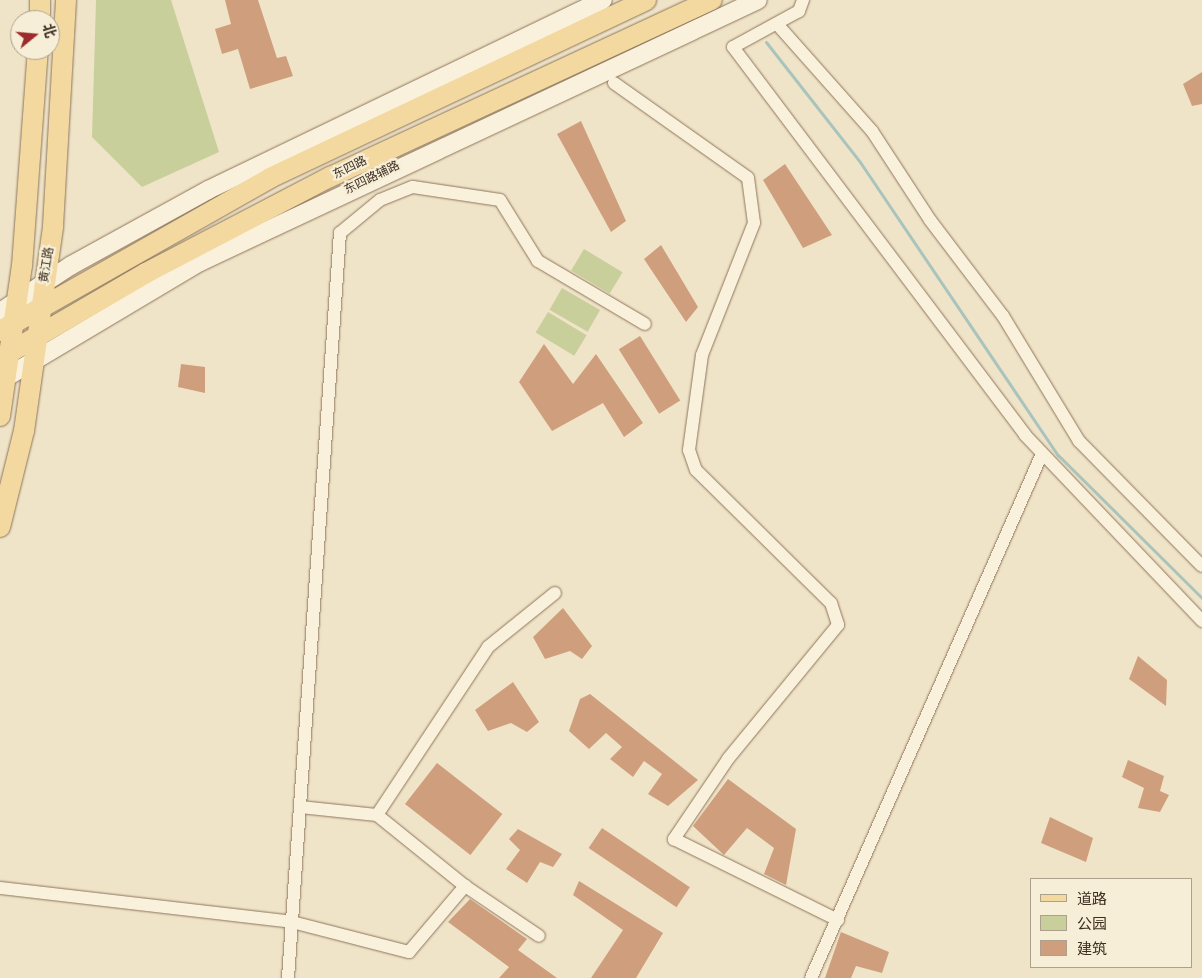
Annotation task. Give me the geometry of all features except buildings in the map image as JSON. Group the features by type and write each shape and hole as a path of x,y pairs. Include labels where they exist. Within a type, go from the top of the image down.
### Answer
{"main road":[{"name":"黄江路","path":"0,527 24,431 61,150 66,0"},
{"path":"18,300 151,220 329,129 603,0"},
{"path":"5,322 41,307 270,178 646,0"},
{"name":"东四路","path":"5,355 146,273 330,178 712,0"},
{"name":"东四路辅路","path":"3,379 200,262 758,0"},
{"name":"黄江路","path":"0,416 5,355 5,322 18,300 37,60"}],"street":[{"path":"803,0 798,11 733,47 1041,456 1202,621"},
{"path":"777,24 872,131 930,220 1003,316 1080,441 1202,566"},
{"path":"614,83 748,178 754,223 702,355 688,450 696,470 831,603 838,625 728,760 674,839 838,920"},
{"path":"288,978 340,233 380,200 413,187 500,200 538,261 645,324"},
{"path":"810,978 838,920 1041,456"},
{"path":"377,815 488,647 555,593"},
{"path":"300,807 377,815 465,886 539,936"},
{"path":"0,888 292,922 409,952 465,886"}],"green space":[{"path":"96,0 171,0 219,152 142,187 92,137"},
{"path":"584,249 623,272 610,294 571,270"},
{"path":"562,288 600,310 588,332 550,310"},
{"path":"548,312 587,335 574,356 536,333"}],"waterway":[{"path":"766,42 860,162 1058,455 1202,598"}]}
